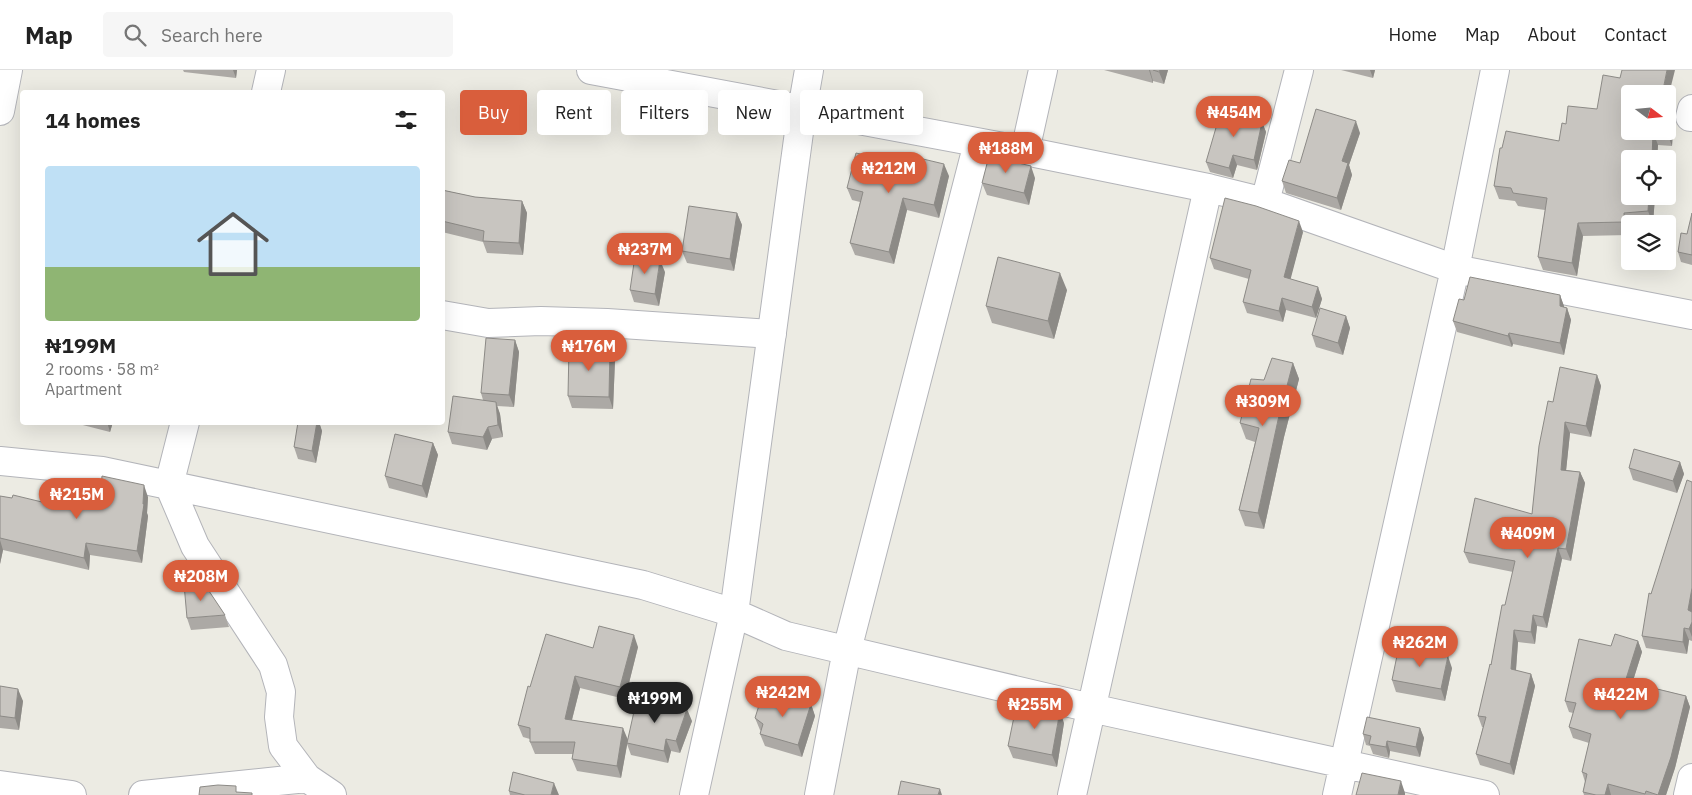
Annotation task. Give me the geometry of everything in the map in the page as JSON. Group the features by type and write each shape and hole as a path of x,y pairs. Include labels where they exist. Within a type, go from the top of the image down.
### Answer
{"street":[{"path":"0,111 8,70"},
{"path":"266,90 271,70"},
{"path":"591,70 800,110"},
{"path":"806,90 809,70"},
{"path":"1025,151 1043,70"},
{"path":"1266,202 1299,70"},
{"path":"1337,795 1455,269 1495,70"},
{"path":"694,795 734,613 800,125"},
{"path":"923,132 1208,188 1266,202 1455,269 1692,315"},
{"path":"820,795 847,650 978,142"},
{"path":"1072,795 1208,188"},
{"path":"445,316 488,323 541,321 607,323 772,334"},
{"path":"184,425 169,485 195,546 273,665 281,692 279,717 283,746 306,778 332,795"},
{"path":"0,461 102,471 643,585 734,613 786,636 1091,708 1485,795"},
{"path":"143,795 306,778"},
{"path":"1688,795 1692,778"},
{"path":"0,785 72,795"}],"building":[{"path":"1622,70 1667,70 1664,85 1621,85 1621,140 1653,140 1652,150 1621,150 1621,205 1648,205 1648,211 1624,213 1624,215 1621,215 1621,222 1578,223 1572,263 1538,257 1547,198 1513,193 1511,188 1494,186 1500,148 1502,148 1506,131 1559,141 1562,123 1566,124 1568,106 1597,109 1603,75 1620,78"},
{"path":"1222,107 1237,111 1262,122 1254,160 1233,155 1229,168 1206,162"},
{"path":"1316,109 1356,121 1342,161 1348,163 1337,198 1282,181 1289,160 1300,163"},
{"path":"856,153 900,163 902,154 944,164 934,205 903,198 889,252 850,243 863,192 847,188"},
{"path":"989,156 1031,166 1024,193 982,183"},
{"path":"445,191 475,197 522,201 519,243 483,241 484,231 445,222"},
{"path":"1225,198 1256,206 1299,221 1284,277 1318,287 1312,307 1282,298 1279,311 1243,302 1251,270 1210,258"},
{"path":"689,206 737,213 730,259 682,251"},
{"path":"1692,213 1692,255 1678,252 1681,233 1687,234"},
{"path":"635,256 660,260 655,294 630,290"},
{"path":"998,257 1060,273 1048,321 986,306"},
{"path":"1470,277 1560,295 1560,306 1567,308 1560,343 1509,333 1508,336 1453,321 1459,299 1464,300"},
{"path":"1320,308 1346,316 1338,343 1312,335"},
{"path":"486,338 515,340 509,395 481,393"},
{"path":"569,347 610,348 609,397 568,396"},
{"path":"1272,358 1293,363 1278,420 1258,513 1239,510 1259,428 1240,423 1251,379 1264,380"},
{"path":"1560,367 1597,375 1586,426 1565,422 1561,470 1580,472 1566,549 1558,548 1543,617 1533,615 1531,632 1514,630 1511,669 1531,674 1510,764 1476,754 1486,717 1478,716 1491,665 1502,605 1505,605 1515,561 1464,552 1475,498 1532,514 1539,446 1548,401 1553,402"},
{"path":"453,396 496,402 498,425 488,427 483,437 448,432"},
{"path":"298,425 316,425 312,451 294,447"},
{"path":"395,434 433,443 422,486 385,476"},
{"path":"1634,449 1680,462 1673,481 1629,468"},
{"path":"102,476 144,485 144,504 137,551 86,543 84,558 0,538 0,496 12,498 13,495 75,510 77,496 100,498"},
{"path":"1687,480 1692,482 1692,588 1688,610 1692,612 1692,622 1689,629 1684,628 1683,642 1642,636 1649,593 1651,594"},
{"path":"184,584 205,585 225,615 187,618"},
{"path":"599,626 634,635 620,687 575,676 565,719 623,728 617,766 572,759 575,742 530,742 530,728 518,725 528,686 530,687 546,634 593,648"},
{"path":"1615,634 1638,641 1626,679 1686,696 1671,757 1658,795 1646,791 1645,794 1608,784 1605,795 1583,792 1587,774 1582,772 1591,734 1569,727 1576,703 1565,701 1579,639 1611,646"},
{"path":"1399,646 1448,656 1441,689 1392,680"},
{"path":"0,686 18,689 15,718 0,716"},
{"path":"776,690 811,704 798,745 760,734 763,724 755,718 761,699 773,702"},
{"path":"637,698 687,709 676,741 666,739 664,751 627,743"},
{"path":"1016,707 1040,711 1045,707 1060,711 1052,755 1008,746"},
{"path":"1367,717 1420,728 1416,747 1387,741 1386,747 1369,744 1371,736 1363,734"},
{"path":"513,772 554,783 551,795 525,795 509,791"},
{"path":"1362,773 1401,781 1398,795 1356,795"},
{"path":"901,781 940,789 938,795 898,795"},
{"path":"236,786 236,792 252,793 252,795 199,795 200,787"}]}
